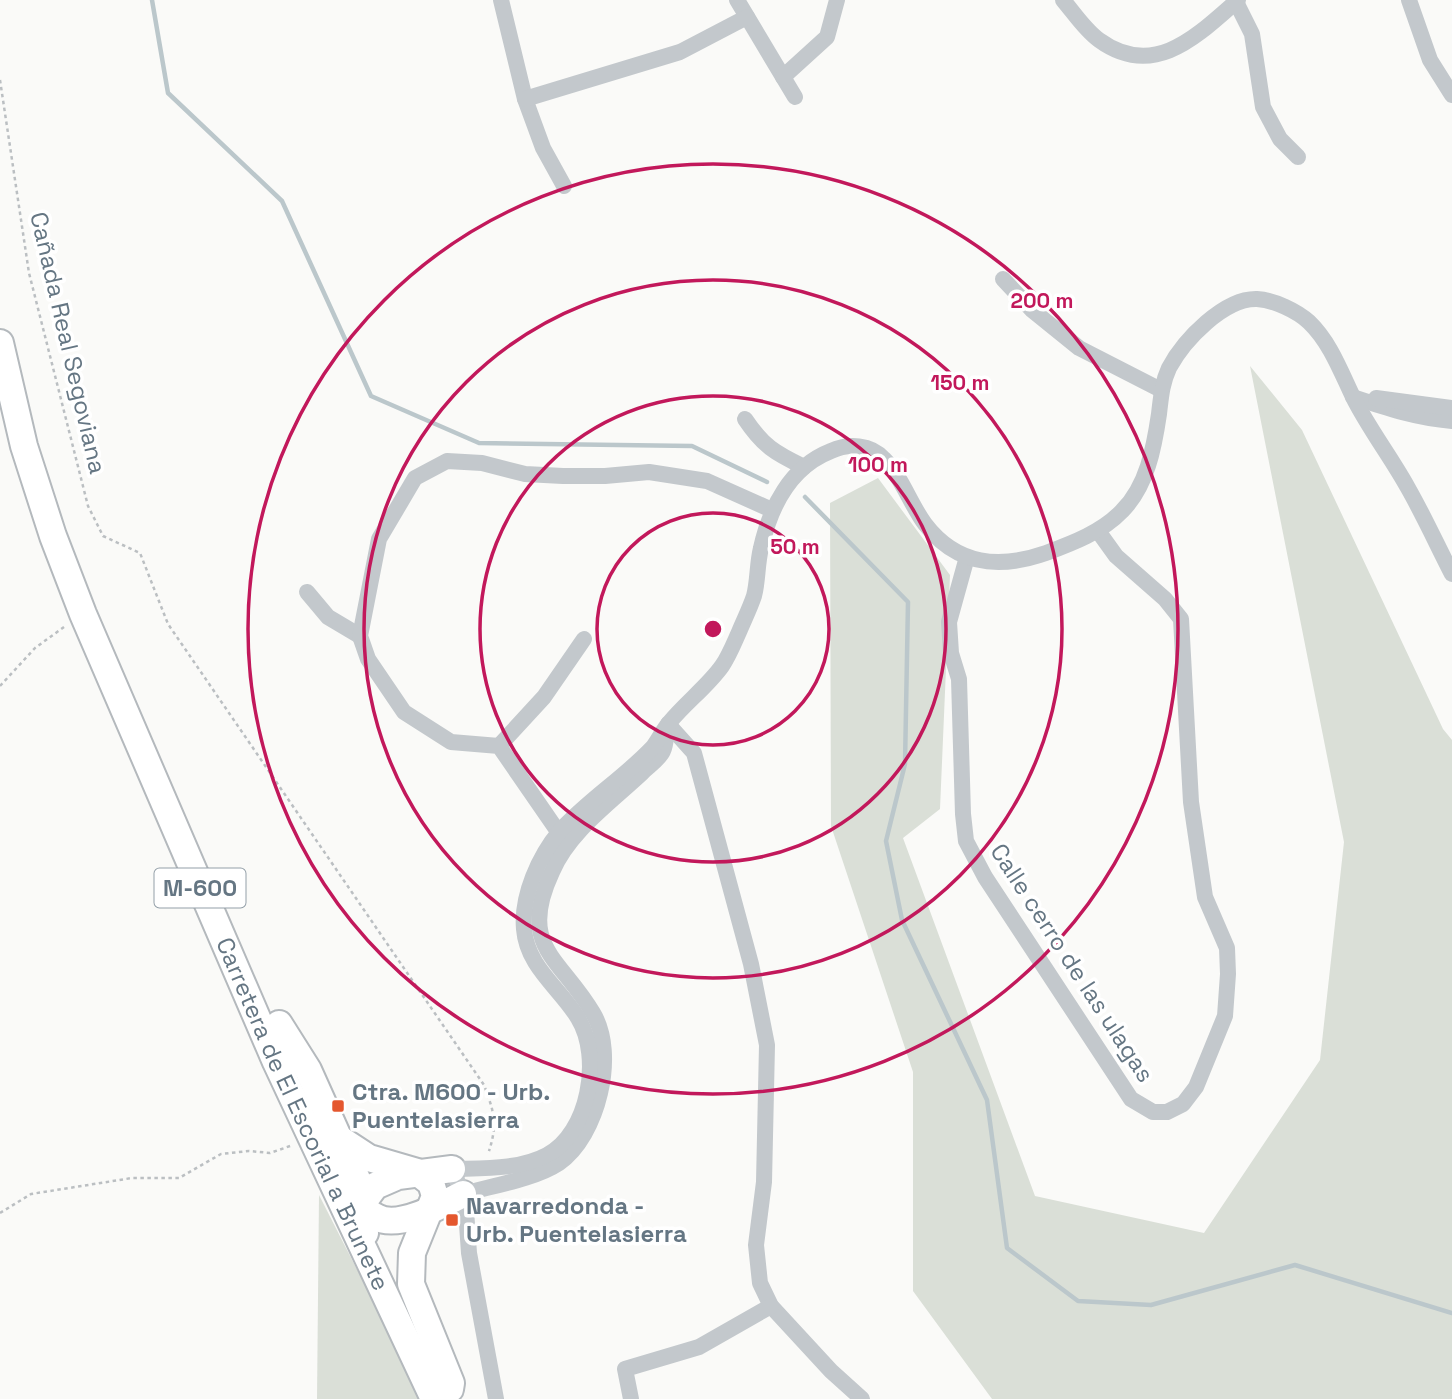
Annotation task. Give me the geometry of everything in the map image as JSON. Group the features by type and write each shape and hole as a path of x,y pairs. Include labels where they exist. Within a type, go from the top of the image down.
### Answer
{"highway":[{"name":"M-600","path":"0,343 24,446 53,536 126,713"},
{"name":"Carretera de El Escorial a Brunete","path":"126,713 196,848 279,1024 446,1396"},
{"name":"Carretera de El Escorial a Brunete","path":"126,713 276,1062 383,1290 446,1396"},
{"path":"279,1024 308,1070 361,1188 359,1220 380,1264 383,1290"},
{"path":"276,1062 285,1066 349,1197 377,1219 402,1220 429,1212 463,1194"},
{"path":"341,1139 369,1158 416,1172 431,1183 435,1196 412,1253 411,1284 451,1383 446,1396"},
{"path":"361,1205 375,1186 416,1172 452,1169"}],"street":[{"path":"501,0 525,99 543,148 564,186"},
{"path":"737,0 795,97"},
{"path":"783,77 827,37 838,0"},
{"path":"1063,0 1097,39 1117,51 1142,58 1163,54 1203,32 1237,1 1252,34 1263,107 1280,139 1298,158"},
{"path":"1409,0 1430,60 1452,95"},
{"path":"525,99 680,51 747,17"},
{"path":"1003,279 1032,310 1079,348 1161,390"},
{"path":"496,1399 469,1253 463,1194 452,1169 527,1163 549,1154 564,1142 583,1111 590,1076 590,1047 579,1018 533,961 524,931 527,896 539,865 564,838 663,752 668,724 722,665 754,596 760,551 772,510 787,485 804,467 829,451 845,447 858,446 872,450 884,458 924,523 939,539 967,557 987,563 1029,559 1098,531 1122,511 1141,486 1153,450 1161,390 1170,365 1214,316 1239,303 1255,299 1289,309 1309,322 1326,344 1353,397 1408,488 1452,574"},
{"path":"1353,397 1452,408"},
{"path":"1353,397 1396,412 1452,421"},
{"path":"745,419 758,438 776,453 804,467"},
{"path":"564,838 499,746 451,742 404,712 368,659 360,636 379,539 415,478 447,461 482,463 525,474 605,476 649,472 707,481 772,510"},
{"name":"Calle cerro de las ulagas","path":"967,557 949,622 951,653 959,679 962,803 966,841 985,877 1131,1099 1153,1112 1167,1112 1183,1104 1196,1087 1214,1047 1225,1016 1227,948 1205,897 1191,802 1181,619 1165,599 1116,556 1098,531"},
{"path":"307,592 328,617 360,636"},
{"path":"499,746 544,697 584,639"},
{"path":"668,724 694,753 751,964 767,1045 764,1182 756,1245 760,1283 771,1306 831,1371 862,1399"},
{"path":"463,1194 532,1175 557,1164 574,1151 593,1114 603,1079 604,1044 594,1014 548,955 539,930 542,901 564,838"},
{"path":"631,1399 625,1369 699,1347 771,1306"}],"path":[{"name":"Cañada Real Segoviana","path":"0,80 29,273 88,506 103,536 140,553 167,624 484,1085 492,1106 496,1131 483,1167"},
{"path":"0,686 35,648 83,614"},
{"path":"0,1213 31,1194 132,1178 179,1178 221,1154 249,1151 270,1153 301,1141"}],"shaded area":[{"path":"1250,366 1302,430 1443,729 1452,740 1452,1399 992,1399 913,1291 913,1072 831,826 830,503 878,478 950,575 940,809 903,838 1035,1196 1204,1233 1320,1060 1344,842"},
{"path":"319,1195 423,1399 317,1399"}],"waterway":[{"path":"152,0 168,93 282,201 371,396 479,443 692,446 767,482"},
{"path":"805,497 908,602 905,764 886,841 902,920 987,1100 1007,1248 1078,1301 1151,1305 1295,1265 1452,1313"}],"place":[{"name":"Ctra. M600 - Urb. Puentelasierra","path":"338,1106"},
{"name":"Navarredonda - Urb. Puentelasierra","path":"452,1220"}]}
